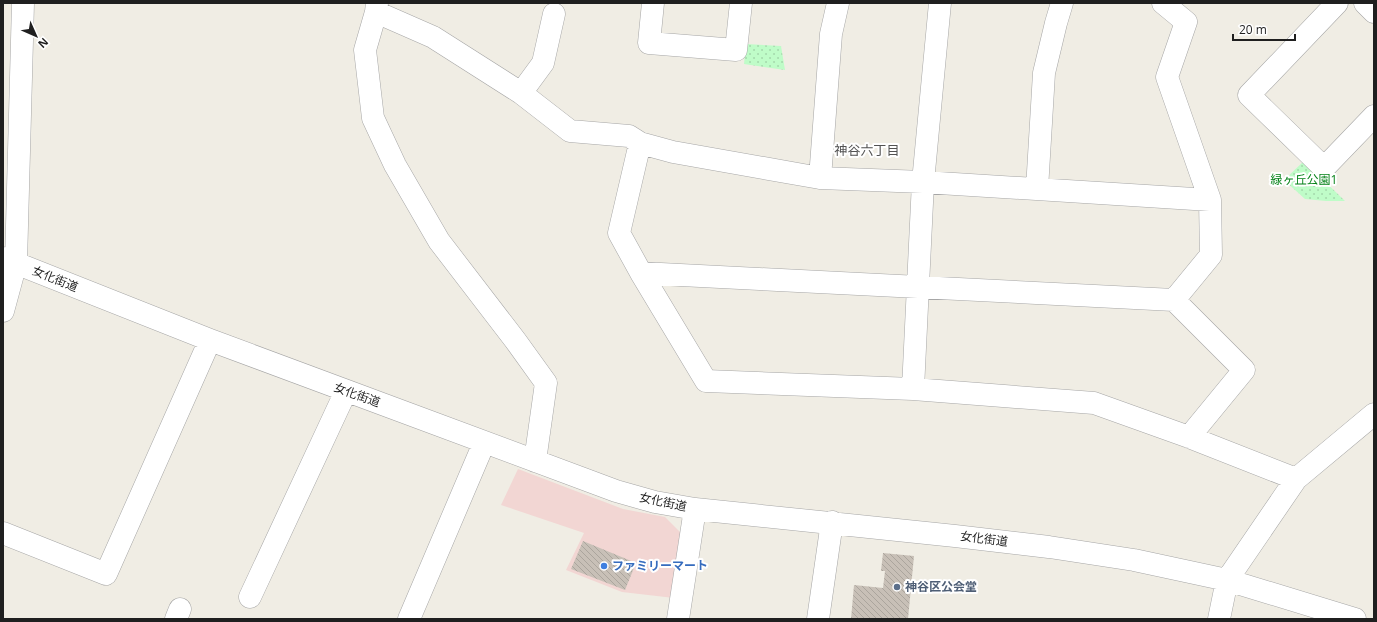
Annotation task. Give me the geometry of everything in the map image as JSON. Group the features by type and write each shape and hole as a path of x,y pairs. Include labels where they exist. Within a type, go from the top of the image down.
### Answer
{"street":[{"path":"653,3 649,43 736,50 741,3"},
{"path":"820,178 831,34 838,3"},
{"path":"913,389 923,182 940,3"},
{"path":"1036,189 1044,73 1062,3"},
{"path":"1163,3 1186,22 1167,77 1210,200 1211,256 1174,300"},
{"path":"1337,3 1249,95 1324,168 1374,116"},
{"path":"1365,3 1374,12"},
{"path":"3,311 9,260 11,120 21,4"},
{"path":"535,461 546,383 439,241 395,165 373,118 364,50 377,7 434,37 521,93 570,131 629,136 640,142 673,152 820,178 923,182 1210,200"},
{"path":"521,93 543,63 554,14"},
{"path":"640,142 619,233 641,274 706,381 913,389 1094,403 1190,437 1296,479"},
{"name":"女化街道","path":"9,260 210,340 484,443 616,491 655,502 695,509 832,522 1049,547 1134,560 1227,580 1355,619"},
{"path":"641,274 1174,300 1244,370 1190,437"},
{"path":"3,533 106,574 210,340"},
{"path":"250,597 346,391"},
{"path":"1219,619 1227,580 1296,479 1374,414"},
{"path":"409,619 484,443"},
{"path":"678,619 695,509"},
{"path":"818,619 832,522"}],"shaded area":[{"path":"518,469 623,509 665,517 681,533 674,598 622,592 566,570 584,533 501,505"}],"green space":[{"path":"746,44 781,46 785,70 744,64"},
{"name":"緑ヶ丘公園1","path":"1304,161 1345,201 1305,199 1284,180"}],"building":[{"name":"ファミリーマート","path":"583,541 636,563 625,590 571,569"},
{"name":"神谷区公会堂","path":"883,553 914,556 908,619 851,619 854,585 883,588 885,571 881,571"}],"place":[{"name":"ファミリーマート","path":"604,566"},
{"name":"神谷区公会堂","path":"897,587"}],"district":[{"name":"神谷六丁目","path":"867,150"}]}
